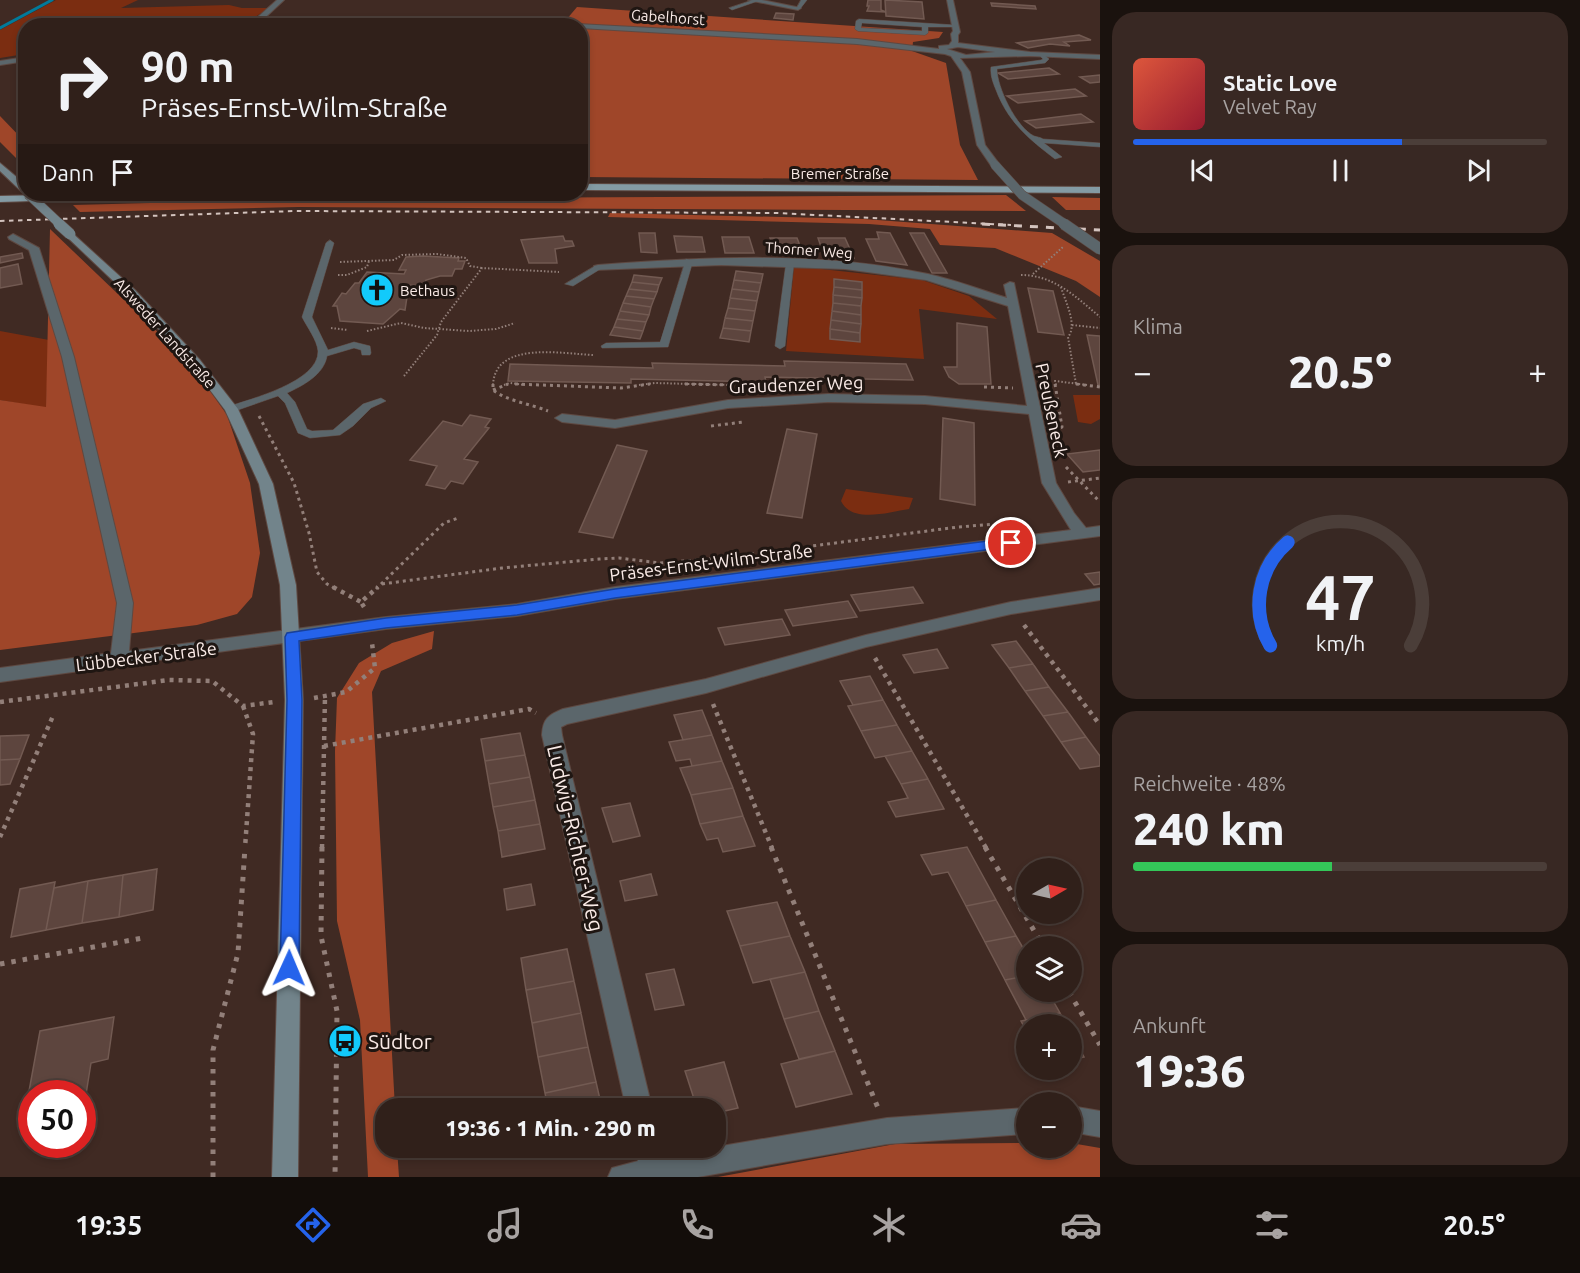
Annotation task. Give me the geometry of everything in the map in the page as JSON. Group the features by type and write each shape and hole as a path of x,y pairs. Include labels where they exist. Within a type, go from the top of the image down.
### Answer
{"main road":[{"name":"Alsweder Landstraße","path":"0,166 18,184"},
{"name":"Bremer Straße","path":"588,187 1100,190"},
{"path":"0,199 18,198"},
{"name":"Alsweder Landstraße","path":"36,201 131,292 188,354 231,409 266,484 288,585 294,700 285,1177"}],"street":[{"path":"260,18 281,0"},
{"path":"950,0 956,41 949,50 966,72 981,145 995,165 1022,195 1100,249"},
{"path":"753,1 798,8"},
{"name":"Gabelhorst","path":"588,26 976,51"},
{"path":"956,30 976,51 1100,57"},
{"path":"966,72 976,51"},
{"path":"0,63 18,60"},
{"path":"13,237 34,248 68,357 125,603 119,660"},
{"name":"Thorner Weg","path":"594,270 689,261 790,263 927,277 1013,304"},
{"name":"Preußeneck","path":"1010,285 1048,483 1068,516 1082,533"},
{"name":"Graudenzer Weg","path":"562,418 615,424 728,404 828,398 925,400 1034,411"},
{"name":"Präses-Ernst-Wilm-Straße","path":"292,637 517,610 615,593 1100,531"},
{"name":"Ludwig-Richter-Weg","path":"637,1098 552,735 552,723 563,717 706,686 866,641 1011,608 1100,594"},
{"name":"Lübbecker Straße","path":"0,675 292,637"},
{"path":"1082,1121 1100,1124"},
{"path":"621,1177 651,1159 887,1131 1016,1122"}],"lane":[{"path":"798,8 804,0"},
{"path":"732,8 753,1"},
{"path":"925,25 925,33 858,29 859,21 925,25 956,30"},
{"path":"1042,55 1046,59 1043,62 994,67 993,71 1006,109 1020,130 1058,157"},
{"path":"1020,130 1041,141 1100,145"},
{"path":"324,354 307,317 330,243"},
{"path":"605,351 664,345 689,261"},
{"path":"780,346 790,263"},
{"path":"570,284 594,270"},
{"path":"231,409 280,392 313,373 324,354 346,346 360,345 366,348 366,352"},
{"path":"280,392 290,402 302,431 310,435 336,433 367,406 381,401"}],"path":[{"path":"1033,274 1066,245"},
{"path":"335,262 394,260 402,255 448,255 466,258 470,266 482,268 594,270"},
{"path":"354,271 368,267 369,261"},
{"path":"404,376 437,335 439,328 482,268"},
{"path":"1010,285 1018,275 1033,274 1061,286 1100,317"},
{"path":"1061,286 1072,326 1072,332 1068,337 1077,384"},
{"path":"336,350 322,327 370,331 401,323 417,327 470,331 496,329 515,323"},
{"path":"1072,326 1100,328"},
{"path":"562,418 527,402 502,397 493,390 491,380 497,366 507,358 521,354 605,351"},
{"path":"1051,431 1062,427 1055,381 1100,387"},
{"path":"984,387 1028,388"},
{"path":"710,426 754,420"},
{"path":"1065,467 1100,502"},
{"path":"1048,483 1080,482 1100,478"},
{"path":"243,706 346,692 375,668 367,611 361,602 444,523 458,518"},
{"path":"382,584 599,558 660,563 720,558 957,527 1016,521 1027,523"},
{"path":"1011,608 1100,726"},
{"path":"866,641 1037,936"},
{"path":"0,702 169,680 212,681 243,706 253,734 238,953 213,1050 213,1177"},
{"path":"706,686 887,1131"},
{"path":"325,696 321,936 337,1011 335,1177"},
{"path":"324,746 529,709 552,723"},
{"path":"0,837 53,716"},
{"path":"0,964 143,938"},
{"path":"1075,1002 1100,1045"}],"shaded area":[{"path":"56,0 138,0 121,8 229,5 242,8 269,8 254,18 22,18"},
{"path":"577,7 943,32 939,38 913,42 912,51 946,63 960,145 978,180 588,177 588,18 568,18"},
{"path":"18,20 18,55 0,58 0,30"},
{"path":"0,116 18,135 18,160 0,142"},
{"path":"1006,195 1026,211 298,207 80,212 73,205 226,201 588,201 588,197"},
{"path":"1052,197 1100,198 1100,210 1066,210"},
{"path":"610,213 864,219 1052,233 1100,261 1100,297 1076,281 995,248 940,245 930,229 869,224 608,217"},
{"path":"50,229 191,364 227,415 250,483 260,553 252,597 237,614 197,625 0,650 0,400 46,407"},
{"path":"794,266 922,280 969,296 997,319 919,309 924,359 786,351"},
{"path":"0,331 49,340 46,408 0,400"},
{"path":"1073,395 1100,395 1100,419 1091,424 1078,422"},
{"path":"846,489 913,498 909,509 882,514 862,514 846,508 841,501"},
{"path":"434,631 432,649 381,671 372,692 394,1098 375,1098 375,1158 398,1158 399,1177 368,1177 360,1020 337,921 335,751 337,698 359,663 392,643"},
{"path":"1016,1143 1016,1158 1082,1158 1082,1145 1100,1148 1100,1177 718,1177 895,1144"}],"building":[{"path":"868,0 881,0 881,10 886,12 867,11"},
{"path":"885,0 922,2 924,19 886,16"},
{"path":"991,3 1035,6 1036,9 992,6"},
{"path":"776,13 794,14 793,20 774,18"},
{"path":"1079,35 1091,40 1064,42 1070,46 1050,44 1028,48 1017,43"},
{"path":"1049,68 1059,74 1008,79 998,73"},
{"path":"1100,75 1100,82 1090,83 1080,77"},
{"path":"1075,89 1086,96 1018,103 1007,96"},
{"path":"1081,114 1093,122 1036,128 1025,121"},
{"path":"877,232 890,233 907,265 876,261 866,239 879,239"},
{"path":"639,233 655,233 657,253 641,252"},
{"path":"910,233 924,233 947,273 932,273"},
{"path":"563,236 565,241 572,241 574,246 555,249 557,263 529,263 521,240"},
{"path":"674,236 702,237 705,252 677,252"},
{"path":"722,237 749,237 754,253 725,253"},
{"path":"770,238 797,238 803,253 775,253"},
{"path":"818,238 845,238 854,258 825,258"},
{"path":"22,253 23,258 0,263 0,257"},
{"name":"Bethaus","path":"406,257 459,258 458,261 465,261 462,269 455,269 452,276 440,276 426,280 424,286 406,285 403,297 407,297 405,310 400,309 383,324 340,321 337,306 333,306 342,293 346,294 355,283 359,283 367,272 404,274 406,270 399,270"},
{"path":"18,264 22,284 0,288 0,268"},
{"path":"736,271 763,274 761,283 734,280"},
{"path":"634,275 662,278 659,285 632,282"},
{"path":"834,279 862,282 862,290 834,287"},
{"path":"734,280 761,283 759,292 732,289"},
{"path":"632,282 659,285 657,292 629,289"},
{"path":"834,287 862,290 862,298 833,295"},
{"path":"1028,288 1053,291 1064,335 1038,332"},
{"path":"629,289 657,292 654,299 626,296"},
{"path":"732,289 759,292 757,301 730,298"},
{"path":"833,295 862,298 861,306 833,303"},
{"path":"626,296 654,299 651,307 623,303"},
{"path":"730,298 757,301 755,311 728,308"},
{"path":"623,303 651,307 649,315 620,311"},
{"path":"833,303 861,306 861,315 832,311"},
{"path":"728,308 755,311 753,321 725,318"},
{"path":"620,311 649,315 646,322 617,319"},
{"path":"832,311 861,315 861,324 831,320"},
{"path":"725,318 753,321 751,331 723,328"},
{"path":"617,319 646,322 643,331 614,327"},
{"path":"831,320 861,324 860,333 830,329"},
{"path":"957,323 987,327 991,384 959,384 949,377 944,367 957,367"},
{"path":"614,327 643,331 640,339 610,335"},
{"path":"723,328 751,331 749,342 720,338"},
{"path":"830,329 860,333 860,342 830,339"},
{"path":"1087,335 1100,336 1100,385 1098,385"},
{"path":"784,361 906,364 913,380 765,377 766,382 631,379 631,383 508,381 510,364 653,368 652,363 785,366"},
{"path":"470,415 491,419 485,427 489,428 464,459 478,462 463,484 451,481 445,489 426,485 437,466 410,460 443,421 462,426"},
{"path":"943,418 974,423 975,505 940,499"},
{"path":"787,429 817,434 802,518 767,513"},
{"path":"617,445 647,451 613,538 579,532"},
{"path":"1100,450 1100,470 1083,472 1067,454"},
{"path":"1100,572 1100,584 1094,585 1085,574"},
{"path":"913,587 923,603 860,611 851,595"},
{"path":"848,601 857,617 793,626 785,610"},
{"path":"782,619 790,635 725,645 718,628"},
{"path":"1016,641 1033,664 1009,668 992,645"},
{"path":"937,649 948,668 914,673 903,655"},
{"path":"1033,664 1049,687 1025,691 1009,668"},
{"path":"870,676 883,700 853,705 840,681"},
{"path":"1049,687 1068,712 1043,716 1025,691"},
{"path":"883,700 897,725 861,731 848,706"},
{"path":"702,710 712,735 683,740 674,715"},
{"path":"1068,712 1086,737 1061,742 1043,716"},
{"path":"897,725 912,751 875,758 861,731"},
{"path":"520,733 525,755 485,761 481,739"},
{"path":"29,735 20,759 0,760 0,736"},
{"path":"712,735 722,761 692,766 690,759 676,761 669,742"},
{"path":"1086,737 1100,756 1100,766 1080,769 1061,742"},
{"path":"912,751 928,779 901,784 885,756"},
{"path":"525,755 530,777 489,784 485,761"},
{"path":"20,759 10,784 0,785 0,760"},
{"path":"722,761 733,788 691,795 680,768"},
{"path":"530,777 535,800 493,807 489,784"},
{"path":"928,779 944,809 896,817 888,802 908,798 901,784"},
{"path":"733,788 743,816 700,824 691,795"},
{"path":"535,800 540,824 498,831 493,807"},
{"path":"630,803 640,836 613,842 602,808"},
{"path":"743,816 755,846 723,852 718,838 707,840 700,824"},
{"path":"540,824 545,849 502,857 498,831"},
{"path":"967,847 996,900 966,906 948,872 932,875 921,855"},
{"path":"157,869 153,910 119,917 123,875"},
{"path":"651,874 657,895 625,901 620,881"},
{"path":"123,875 119,917 82,923 88,881"},
{"path":"88,881 82,923 46,930 54,888"},
{"path":"55,882 46,930 11,937 20,889"},
{"path":"531,884 535,905 507,910 504,889"},
{"path":"996,900 1016,936 985,942 966,906"},
{"path":"777,902 790,936 740,946 727,911"},
{"path":"790,936 805,972 753,983 740,946"},
{"path":"1016,936 1016,978 1005,980 985,942"},
{"path":"567,949 574,981 526,990 521,958"},
{"path":"674,969 684,1005 655,1010 646,974"},
{"path":"805,972 819,1011 784,1019 770,979"},
{"path":"1016,978 1016,1001 1005,980"},
{"path":"574,981 581,1013 532,1023 526,990"},
{"path":"1017,1002 1054,1002 1060,1013 1055,1014 1023,1014"},
{"path":"819,1011 835,1051 799,1059 784,1019"},
{"path":"581,1013 588,1047 538,1057 532,1023"},
{"path":"114,1017 108,1059 91,1063 88,1080 31,1080 40,1031"},
{"path":"588,1047 596,1082 545,1093 538,1057"},
{"path":"835,1051 852,1094 796,1107 781,1064"},
{"path":"724,1062 738,1108 726,1111 726,1098 694,1098 685,1071"},
{"path":"596,1082 600,1098 546,1098 545,1093"}],"waterway":[{"path":"19,18 52,0"},
{"path":"0,28 18,18"}],"railway":[{"path":"0,221 295,211 777,213 1011,225"},
{"path":"982,224 1100,230"}],"place":[{"name":"Bethaus","path":"377,290"},
{"name":"Südtor","path":"345,1041"}],"route":[{"path":"289,968 294,700 292,637 386,623 517,610 615,593 1011,543"}]}
